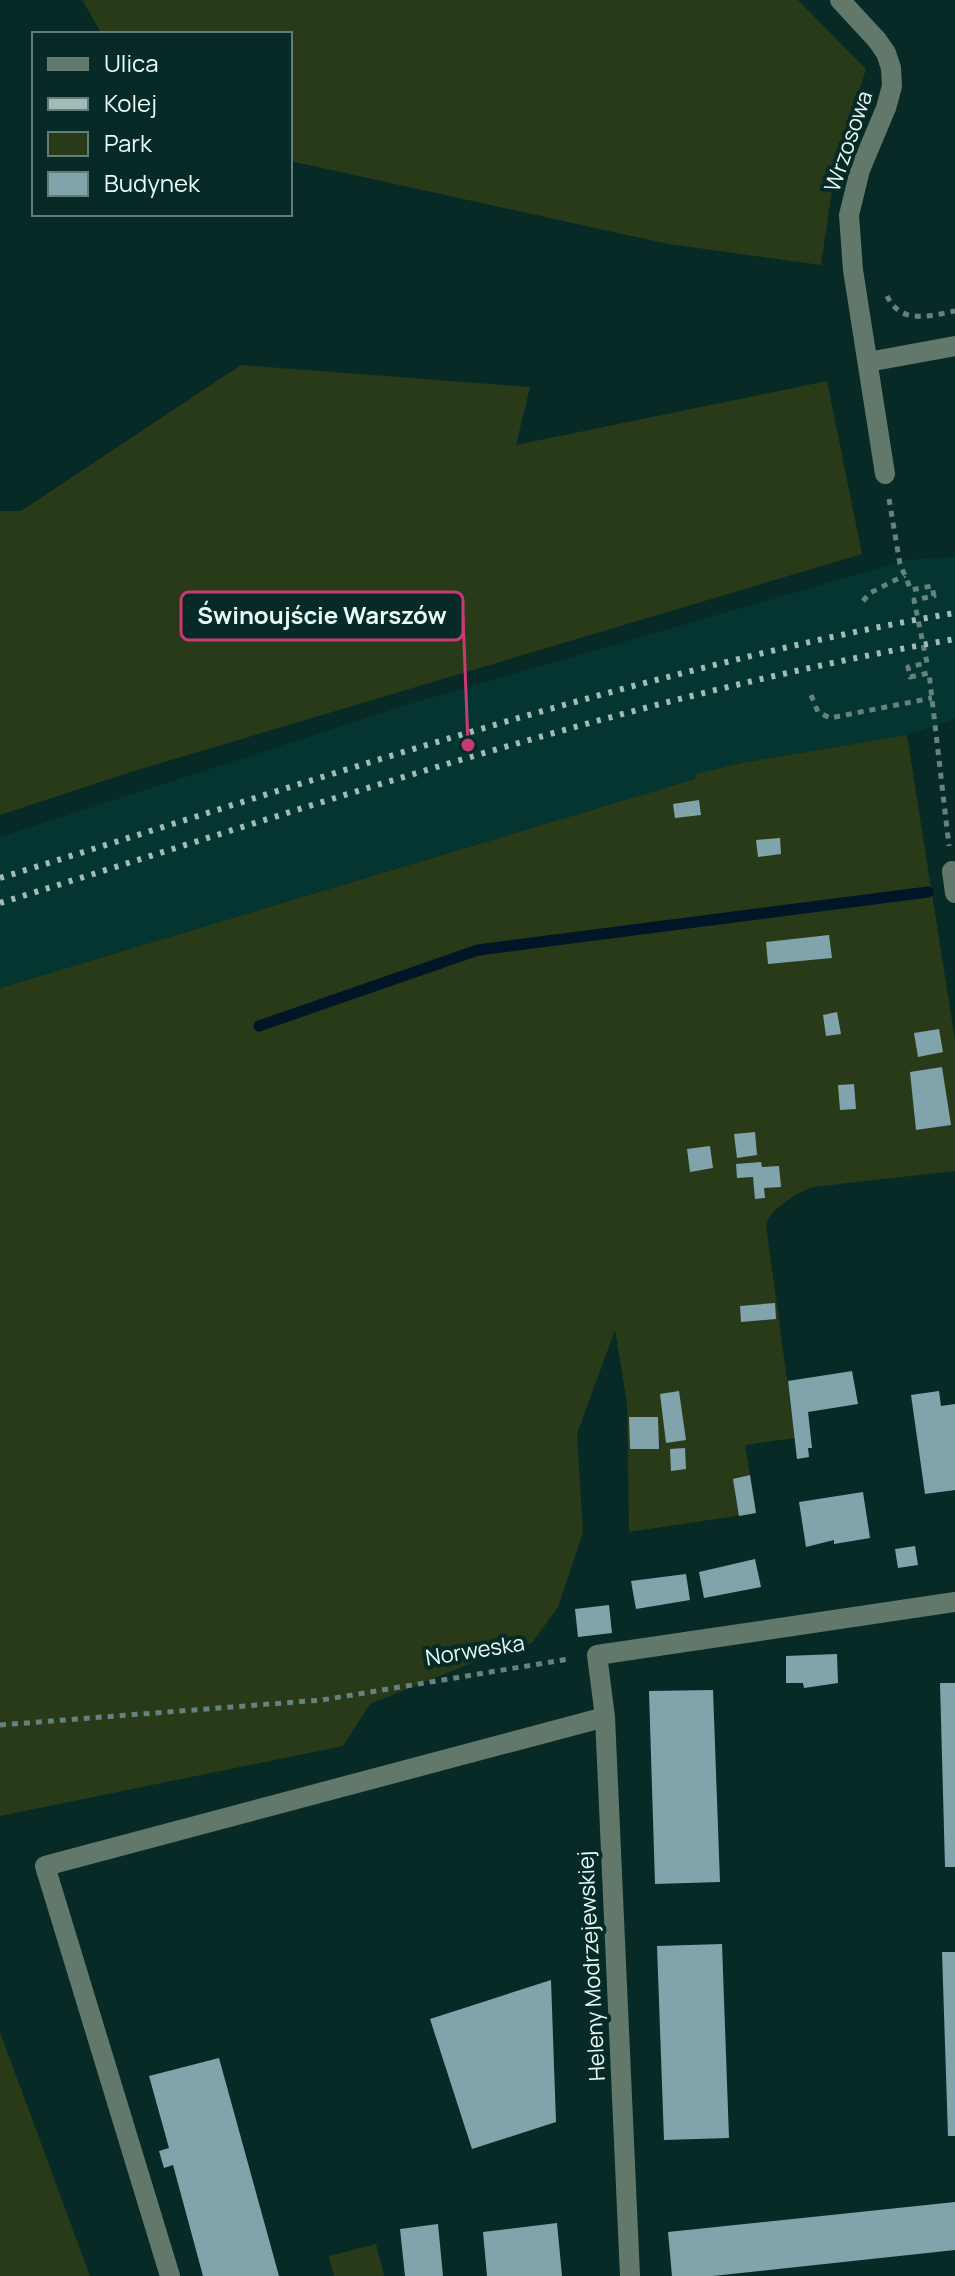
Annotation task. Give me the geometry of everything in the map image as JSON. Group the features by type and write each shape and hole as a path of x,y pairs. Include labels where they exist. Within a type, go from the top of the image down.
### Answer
{"street":[{"name":"Wrzosowa","path":"840,0 877,40 891,68 892,86 886,108 860,170 849,215 853,270 885,474"},
{"path":"868,362 955,346"},
{"path":"952,871 955,893"},
{"path":"597,1655 955,1602"},
{"name":"Heleny Modrzejewskiej","path":"597,1655 605,1717 630,2276"},
{"path":"170,2276 45,1866 605,1717"}],"path":[{"path":"884,289 892,306 916,318 955,311"},
{"path":"885,474 900,564 911,590 932,586 934,596 914,600 927,663 908,667 910,677 929,673 952,871"},
{"path":"863,601 870,593 905,575"},
{"path":"811,695 818,712 830,718 932,698"},
{"name":"Norweska","path":"0,1725 322,1700 597,1655"}],"shaded area":[{"path":"955,557 955,719 907,735 741,763 695,774 695,779 0,988 0,837 416,702 907,560"}],"green space":[{"path":"82,0 798,0 866,69 835,168 821,265 668,244 292,161 292,32 101,32"},
{"path":"241,365 530,387 516,445 827,381 862,554 134,771 0,815 0,511 21,511"},
{"path":"907,735 955,1040 955,1171 813,1187 785,1202 769,1219 766,1225 795,1438 745,1445 756,1513 629,1532 627,1403 615,1330 577,1434 583,1533 558,1607 532,1643 482,1659 370,1704 343,1746 0,1816 0,988 695,779 695,774 741,763"},
{"path":"0,2032 90,2276 0,2276"},
{"path":"376,2244 384,2276 334,2276 329,2256"}],"building":[{"path":"699,800 701,815 675,818 673,804"},
{"path":"780,838 781,854 758,857 756,840"},
{"path":"829,935 832,958 768,964 766,942"},
{"path":"837,1012 841,1034 826,1036 823,1015"},
{"path":"939,1029 943,1052 918,1057 914,1033"},
{"path":"942,1067 951,1125 916,1130 910,1072"},
{"path":"854,1084 856,1109 840,1110 838,1085"},
{"path":"755,1132 757,1155 737,1158 734,1134"},
{"path":"710,1146 713,1168 690,1172 687,1149"},
{"path":"761,1162 762,1167 779,1166 781,1187 764,1188 765,1198 755,1199 753,1177 737,1178 736,1164"},
{"path":"775,1303 776,1319 741,1322 740,1306"},
{"path":"852,1371 858,1404 808,1412 812,1448 808,1448 809,1457 797,1459 788,1381"},
{"path":"679,1391 686,1440 666,1443 660,1394"},
{"path":"939,1391 941,1406 955,1404 955,1490 925,1494 911,1395"},
{"path":"629,1417 658,1417 659,1449 630,1449"},
{"path":"685,1448 686,1469 671,1471 670,1449"},
{"path":"750,1475 756,1513 739,1516 733,1479"},
{"path":"863,1492 870,1538 834,1544 834,1540 806,1547 799,1502"},
{"path":"915,1546 918,1565 898,1568 895,1549"},
{"path":"755,1559 761,1587 704,1598 699,1572"},
{"path":"686,1574 690,1600 636,1609 631,1581"},
{"path":"609,1605 612,1633 578,1637 575,1609"},
{"path":"837,1654 838,1683 804,1688 803,1683 786,1683 786,1656"},
{"path":"940,1683 955,1683 955,1867 945,1867"},
{"path":"713,1690 720,1882 655,1884 649,1691"},
{"path":"722,1944 729,2138 664,2140 657,1946"},
{"path":"942,1952 955,1952 955,2136 948,2136"},
{"path":"551,1980 556,2122 472,2149 430,2019"},
{"path":"219,2058 279,2276 203,2276 173,2165 164,2168 159,2151 169,2148 149,2076"},
{"path":"955,2202 955,2250 713,2276 672,2276 668,2232"},
{"path":"557,2223 562,2276 487,2276 483,2232"},
{"path":"438,2224 443,2276 405,2276 400,2229"}],"waterway":[{"path":"259,1026 478,950 928,892"}],"railway":[{"path":"0,878 426,745 597,696 785,648 955,613"},
{"path":"0,903 355,792 593,722 834,663 955,639"}],"place":[{"name":"Świnoujście Warszów","path":"468,745"}]}
